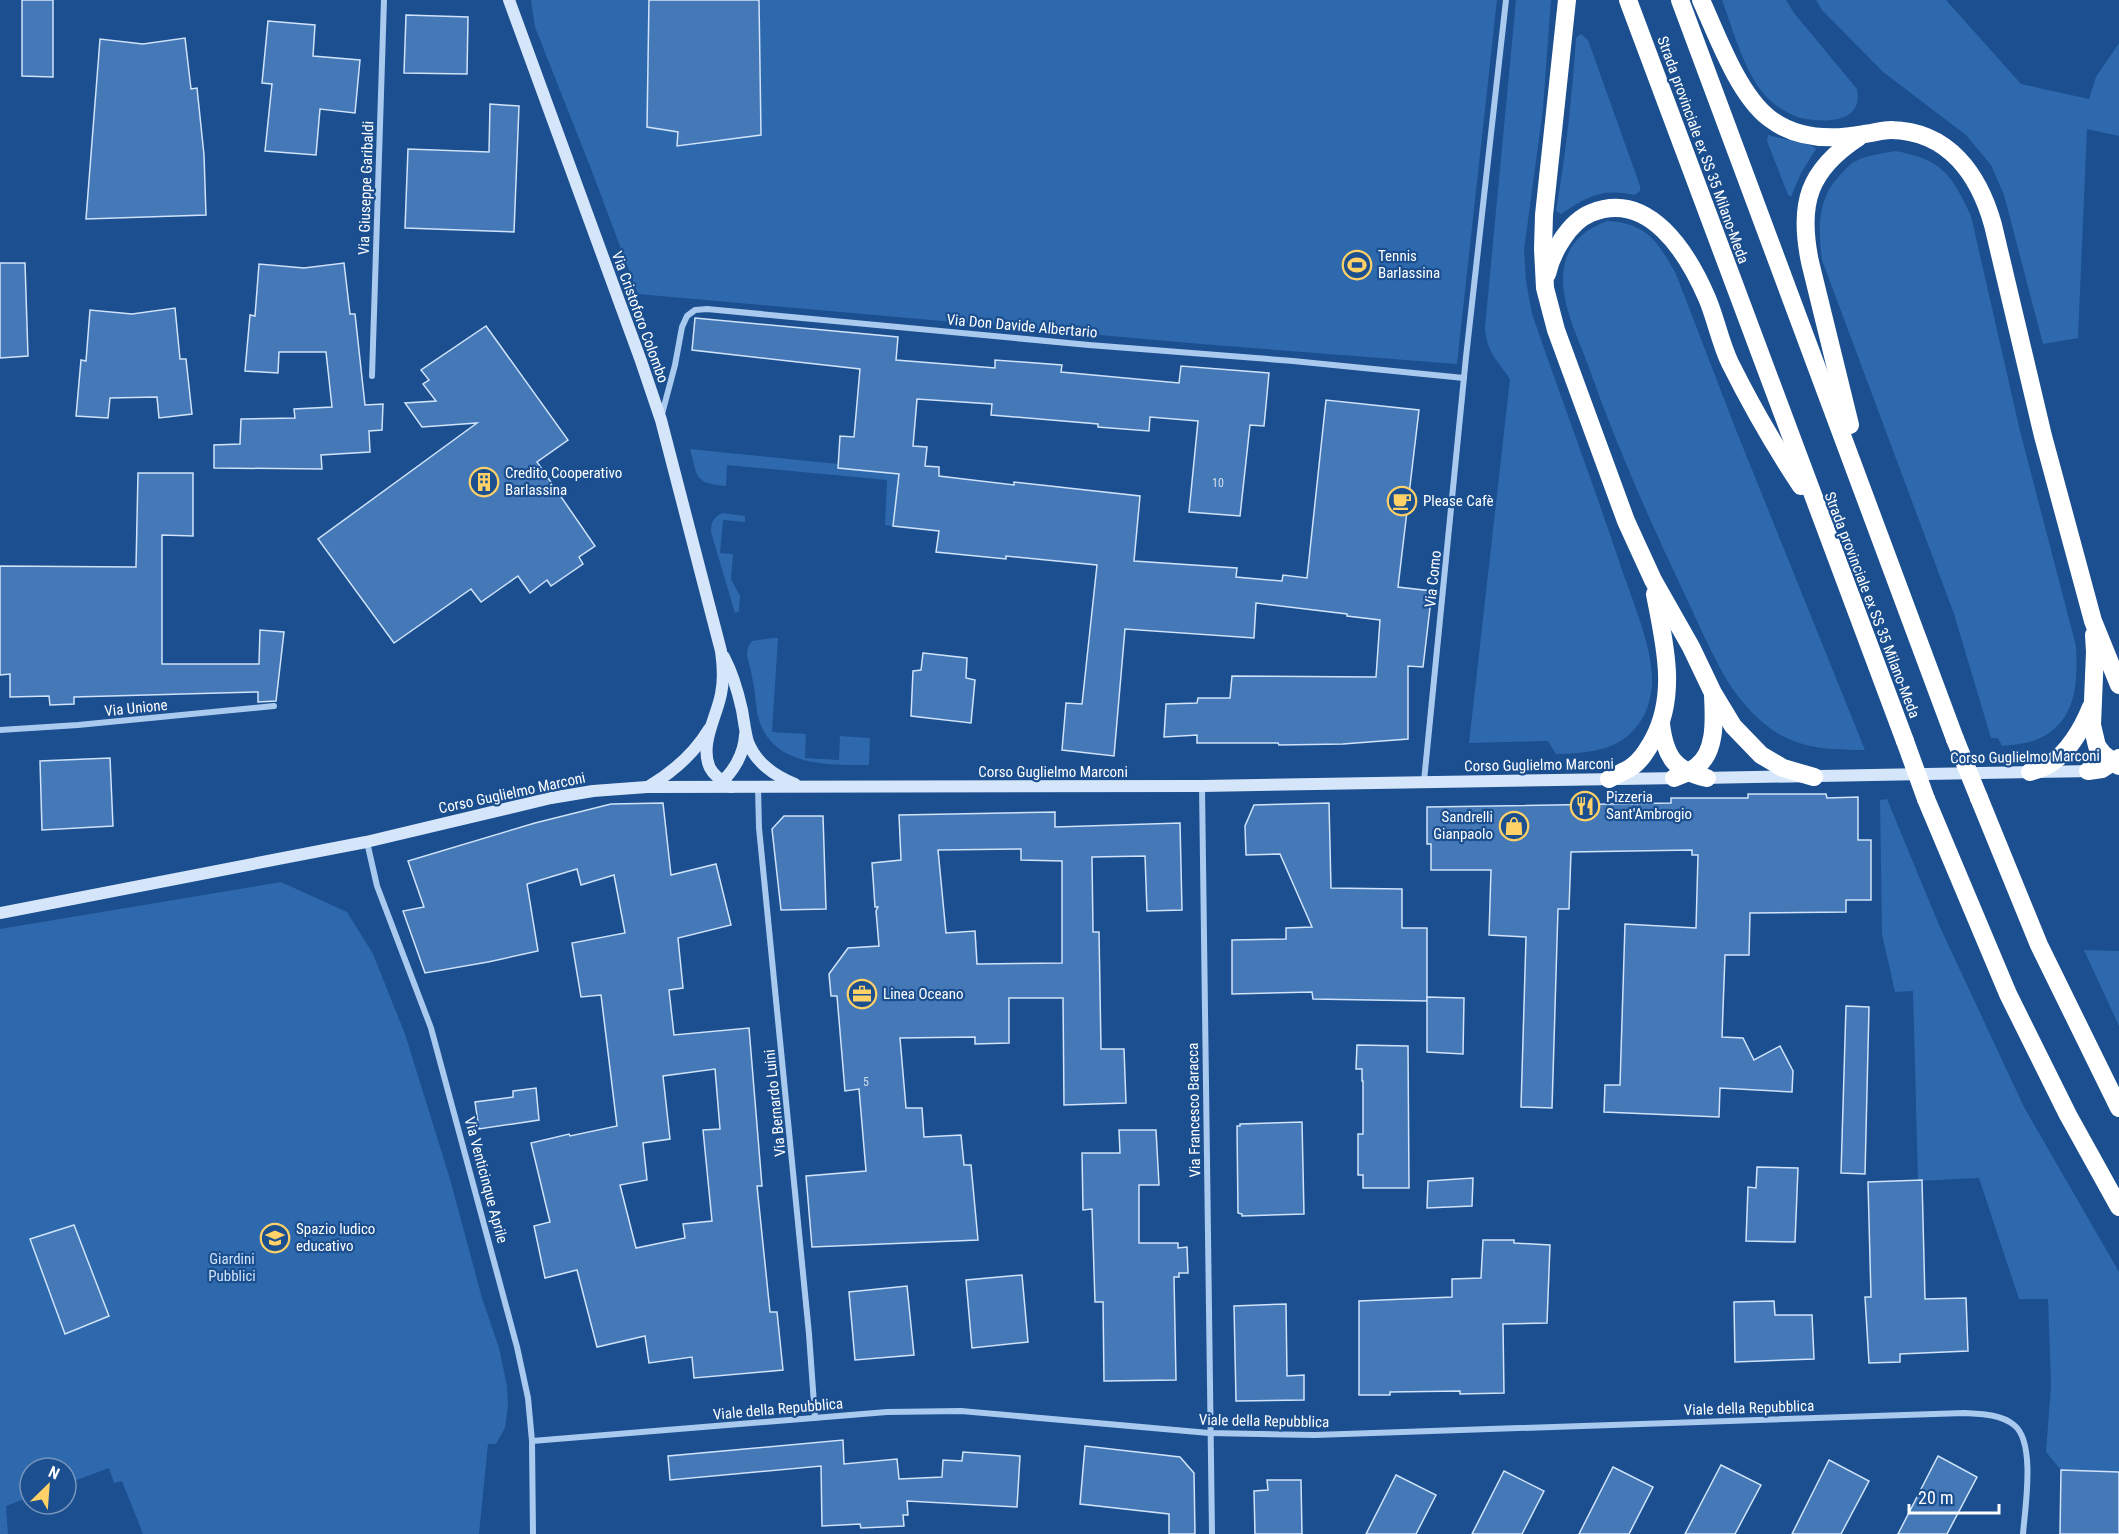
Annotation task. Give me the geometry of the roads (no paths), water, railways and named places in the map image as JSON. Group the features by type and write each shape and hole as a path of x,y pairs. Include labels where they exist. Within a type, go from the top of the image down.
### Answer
{"highway":[{"path":"1568,0 1544,215 1545,288 1556,330 1626,521 1653,580 1691,647 1713,693 1733,726 1761,755 1783,768 1814,777"},
{"name":"Strada provinciale ex SS 35 Milano-Meda","path":"1628,0 1926,799 2008,994 2068,1115 2119,1207"},
{"name":"Strada provinciale ex SS 35 Milano-Meda","path":"1680,0 1867,497 1955,739 2039,945 2119,1108"},
{"path":"1701,0 1743,85 1756,107 1770,119 1789,130 1814,136 1838,138 1891,130 1919,134 1952,152 1964,163 1976,180 1986,200 2043,436 2093,621 2119,686"},
{"path":"1863,135 1839,150 1820,170 1809,192 1805,215 1805,241 1867,497"},
{"path":"1545,288 1553,256 1568,230 1587,214 1601,209 1620,208 1637,212 1654,221 1666,232 1686,258 1707,298 1734,370 1781,456 1819,513"},
{"path":"1609,778 1631,767 1646,754 1661,724 1668,694 1666,649 1653,580"},
{"path":"2093,621 2095,652 2092,725 2097,746 2103,754 2118,764"},
{"path":"1680,775 1698,767 1707,752 1713,735 1713,693"},
{"path":"2030,772 2049,765 2061,756 2087,718 2092,705"},
{"path":"1661,724 1663,741 1680,775"},
{"path":"2088,771 2118,764"},
{"path":"1680,775 1707,778"}],"street":[{"name":"Via Giuseppe Garibaldi","path":"372,376 384,0"},
{"name":"Via Como","path":"1424,782 1464,378 1506,0"},
{"name":"Via Cristoforo Colombo","path":"509,1 661,420 721,651 738,692 748,743 756,757 768,769 784,780 803,787"},
{"name":"Via Don Davide Albertario","path":"661,420 682,327 687,316 695,310 707,309 1464,378"},
{"name":"Via Cristoforo Colombo","path":"721,651 722,690 708,741 707,757 710,767 723,785 741,753 745,728"},
{"name":"Via Unione","path":"0,730 78,725 274,706"},
{"name":"Via Cristoforo Colombo","path":"647,787 671,773 703,739 712,724"},
{"name":"Corso Guglielmo Marconi","path":"1707,778 2088,771"},
{"name":"Corso Guglielmo Marconi","path":"0,913 366,842 551,798 593,791 723,785 758,787 1202,786 1680,775"},
{"name":"Via Francesco Baracca","path":"1202,786 1212,1534"},
{"name":"Via Bernardo Luini","path":"758,787 759,828 808,1322 815,1418"},
{"name":"Via Venticinque Aprile","path":"366,842 377,886 431,1028 517,1347 528,1398 532,1441 533,1534"},
{"name":"Viale della Repubblica","path":"532,1441 887,1412 961,1411 1209,1433 1315,1435 1964,1413 1998,1417 2013,1424 2021,1432 2027,1455 2023,1534"}],"place":[{"name":"Tennis Barlassina","path":"1357,265"},
{"name":"Credito Cooperativo Barlassina","path":"484,482"},
{"name":"Please Cafè","path":"1402,501"},
{"name":"Pizzeria Sant'Ambrogio","path":"1585,806"},
{"name":"Sandrelli Gianpaolo","path":"1514,826"},
{"name":"Linea Oceano","path":"862,994"},
{"name":"Spazio ludico educativo","path":"275,1238"}],"park label":[{"name":"Giardini Pubblici","path":"232,1268"}]}
